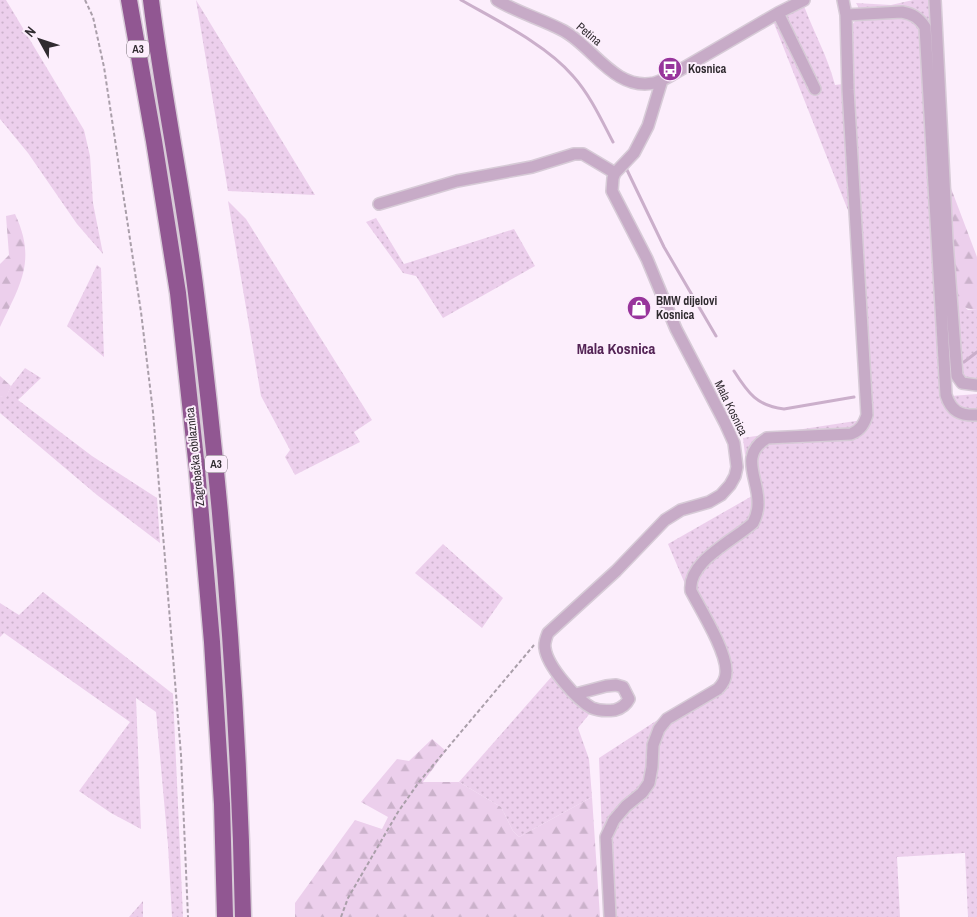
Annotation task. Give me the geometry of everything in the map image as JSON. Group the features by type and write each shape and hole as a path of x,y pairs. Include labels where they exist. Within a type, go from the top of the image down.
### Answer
{"highway":[{"name":"Zagrebačka obilaznica","path":"129,0 178,293 197,469 212,642 221,785 224,917"},
{"name":"Zagrebačka obilaznica","path":"151,0 196,291 216,466 231,640 241,802 243,917"}],"street":[{"name":"Petina","path":"497,0 519,12 570,34 618,76 646,84 662,80 778,12 804,0"},
{"path":"610,917 606,837 614,820 626,806 642,793 649,783 653,745 659,729 667,719 718,689 724,682 726,673 725,658 691,591 690,584 692,577 702,562 753,523 757,514 758,502 751,460 753,450 767,438 851,434 858,431 864,424 867,415 844,0"},
{"path":"935,0 947,241 957,376 962,383 977,385"},
{"path":"778,12 815,89"},
{"path":"846,15 911,13 926,27 946,395 948,403 953,410 960,414 977,415"},
{"path":"379,204 457,181 532,167 574,154 583,154 615,173 634,153 654,109 662,80"},
{"name":"Mala Kosnica","path":"548,633 616,571 665,520 681,510 709,502 721,495 730,485 737,467 734,443 676,329 647,260 615,199 612,185 615,173"},
{"path":"548,633 544,648 549,660 557,673 576,694"}],"path":[{"path":"85,0 93,18 104,67 141,312 153,412 181,755 188,917"},
{"path":"341,917 348,898 398,812 414,790 502,682 536,643 548,633"}],"green space":[{"path":"0,0 6,0 84,130 90,156 93,203 103,254 77,224 28,153 0,119"},
{"path":"196,0 315,195 228,191"},
{"path":"913,0 929,0 931,28 927,21 860,10 856,3 891,5"},
{"path":"804,6 829,65 835,85 843,84 849,213 773,21"},
{"path":"900,14 918,22 922,33 948,409 977,419 977,917 968,917 965,853 897,857 900,917 613,917 610,838 615,824 645,795 661,732 669,723 727,684 695,588 701,570 755,525 754,462 764,444 861,434 870,425 871,405 850,29 855,21 864,17"},
{"path":"946,175 977,257 977,309 964,307 954,297"},
{"path":"228,201 246,219 372,420 354,432 360,442 295,475 285,457 290,450 261,396"},
{"path":"15,214 25,246 25,259 19,285 0,327 0,264 9,255 6,216"},
{"path":"376,218 404,264 514,229 535,266 443,318 416,276 403,273 366,222"},
{"path":"97,265 101,268 104,357 67,326"},
{"path":"954,297 968,310 977,309 977,383 961,377"},
{"path":"25,368 41,378 18,400 92,456 157,498 160,543 97,495 0,413 0,396 6,397 11,386"},
{"path":"0,376 11,386 6,398 0,396"},
{"path":"977,394 977,412 962,411 951,396"},
{"path":"862,420 856,429 756,440 745,455 743,438"},
{"path":"752,496 753,512 749,521 742,529 698,561 690,571 685,584 668,544"},
{"path":"443,544 503,598 482,628 415,573"},
{"path":"43,592 173,694 183,917 172,917 168,845 156,712 136,698 141,829 111,813 79,791 130,722 4,633 0,637 0,603 19,615"},
{"path":"553,675 591,712 578,728 589,759 592,797 519,837 513,831 501,807 459,782"},
{"path":"659,719 653,731 645,781 602,836 599,758"},
{"path":"432,739 446,751 423,782 459,782 501,807 513,831 519,837 592,797 600,917 295,917 295,903 355,820 382,829 388,817 361,802 397,759 409,761"},
{"path":"143,901 143,917 129,917"}],"waterway":[{"path":"461,0 520,34 562,65 585,91 613,142"},
{"path":"627,170 664,247 716,336"},
{"name":"Kosnica","path":"964,362 977,352"},
{"path":"734,371 754,397 767,405 784,409 854,397"}],"place":[{"name":"Kosnica","path":"670,69"},
{"name":"BMW dijelovi Kosnica","path":"639,308"}],"district":[{"name":"Mala Kosnica","path":"616,348"}]}
